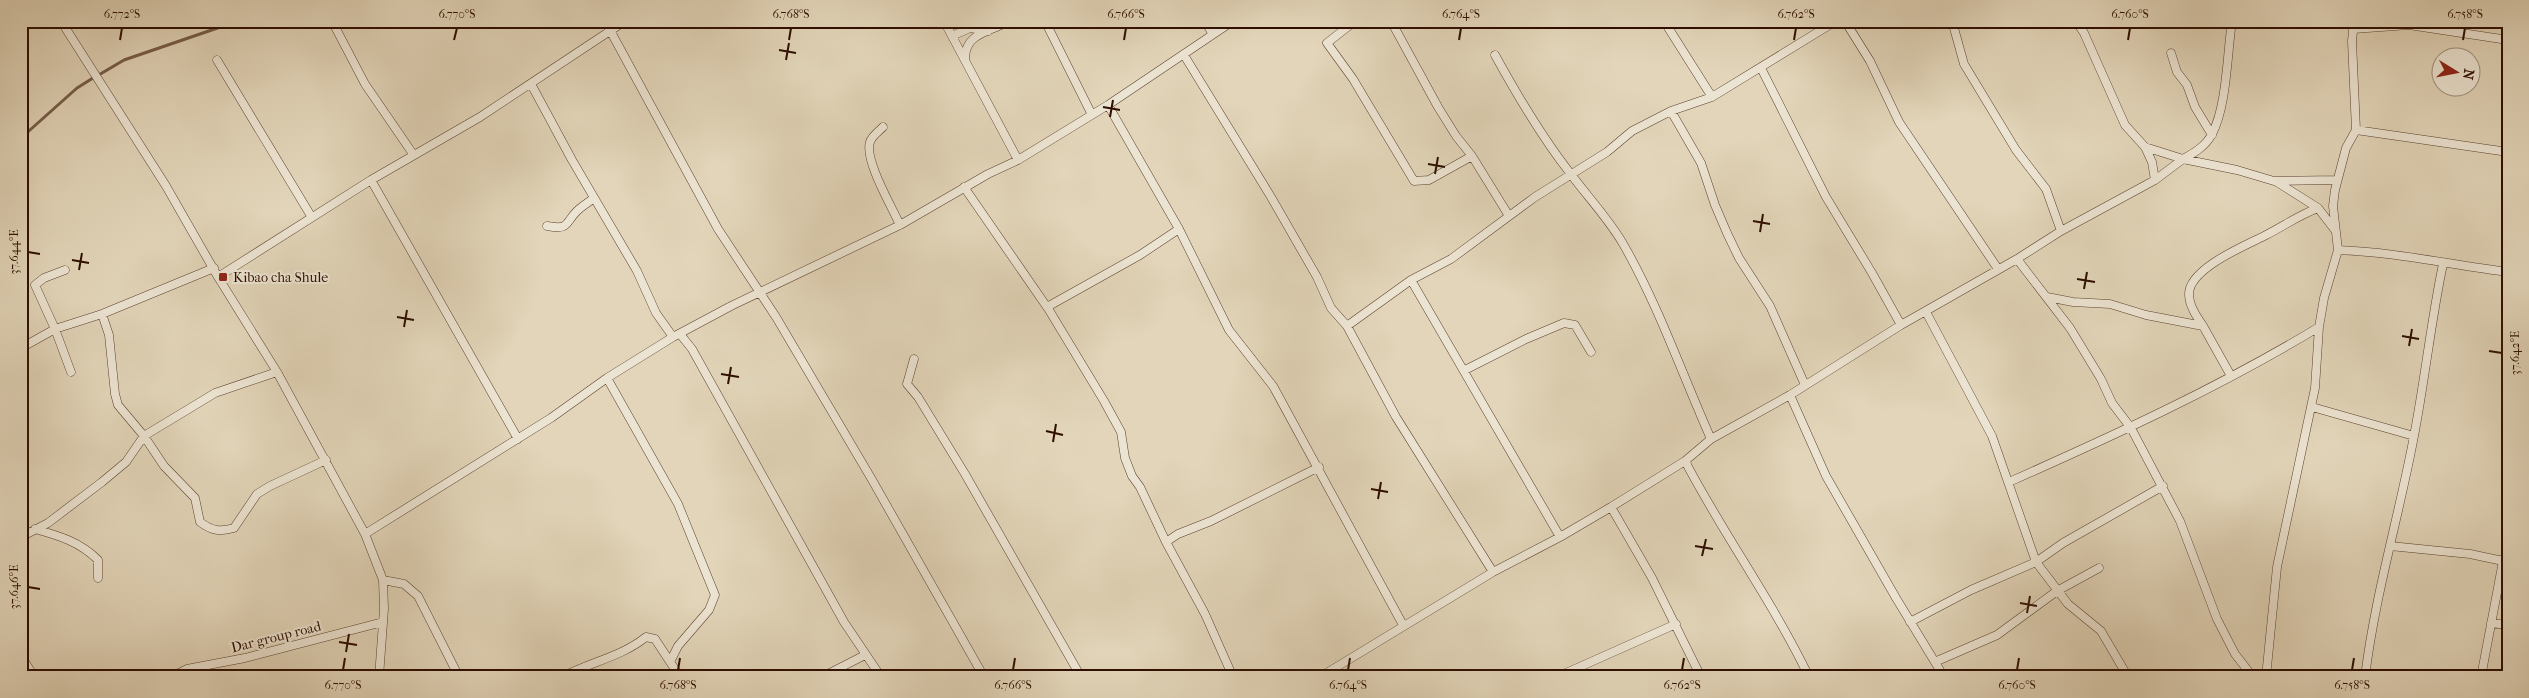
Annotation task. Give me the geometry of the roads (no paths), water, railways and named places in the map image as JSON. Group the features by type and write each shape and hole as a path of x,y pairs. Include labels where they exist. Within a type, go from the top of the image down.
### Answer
{"street":[{"path":"61,21 166,186 218,277 277,372 365,534 383,580 383,622 379,677"},
{"path":"332,21 365,84 413,154"},
{"path":"606,21 718,229 736,260 761,292 866,469 984,677"},
{"path":"218,277 311,216 413,154 480,117 625,21"},
{"path":"944,21 1018,160"},
{"path":"965,63 965,53 971,40 1010,21"},
{"path":"1045,21 1091,113"},
{"path":"1205,21 1212,34"},
{"path":"365,534 518,439 607,378 677,336 731,306 900,225 964,188 1018,160 1091,113 1108,105 1233,21"},
{"path":"1355,21 1327,43 1353,79 1414,181 1429,180 1472,156"},
{"path":"1391,21 1438,107 1456,136 1472,156 1509,216"},
{"path":"1664,21 1712,97"},
{"path":"1347,326 1411,280 1451,260 1509,216 1570,174 1607,152 1632,131 1671,111 1712,97 1761,68 1826,23 1836,21"},
{"path":"1845,21 1870,61 1899,122 1998,269"},
{"path":"1952,21 1964,64 2016,150 2046,189 2061,231"},
{"path":"2076,21 2084,33 2125,125 2145,147 2155,180"},
{"path":"1320,677 1403,624 1493,572 1611,508 1685,460 1711,439 1790,395 1901,326 2017,259 2061,231 2155,180 2202,147 2212,135 2223,100 2232,21"},
{"path":"2266,677 2277,567 2312,408 2318,365 2319,327 2324,298 2338,250 2333,206 2337,180 2346,148 2356,130 2354,25 2409,26 2508,40"},
{"path":"952,36 970,28 988,31"},
{"path":"2170,53 2177,72 2187,85 2195,107 2212,135"},
{"path":"1184,55 1271,197 1317,277 1331,308 1347,326 1396,417 1493,572"},
{"path":"1495,55 1517,96 1570,174 1595,203 1622,242 1665,330 1711,439"},
{"path":"217,60 311,216"},
{"path":"1761,68 1826,197 1885,294 1901,326"},
{"path":"532,84 594,198 637,271 656,313 692,349 865,655 881,677"},
{"path":"1108,105 1179,229 1229,330 1273,386 1403,624"},
{"path":"1671,111 1695,156 1701,163 1727,233 1739,258 1770,306 1805,385"},
{"path":"883,127 871,139 869,144 871,160 900,225"},
{"path":"2356,130 2508,152"},
{"path":"2145,147 2183,159 2274,180 2337,180"},
{"path":"371,180 518,439"},
{"path":"2274,180 2318,208 2336,231"},
{"path":"964,188 1085,367 1121,432 1125,458 1132,476 1140,486 1166,542 1205,614 1233,677"},
{"path":"547,226 559,228 566,226 571,222 576,212 594,198"},
{"path":"2231,376 2192,307 2188,294 2193,282 2211,266 2236,249 2318,208"},
{"path":"1046,307 1140,255 1179,229"},
{"path":"2338,250 2385,254 2508,272"},
{"path":"2017,259 2070,328 2112,403 2130,428 2163,486 2180,521 2217,619 2236,654 2253,677"},
{"path":"2365,677 2374,616 2414,436 2433,312 2443,264"},
{"path":"21,348 55,328 102,314 214,268"},
{"path":"65,270 44,278 35,284 55,328 70,372"},
{"path":"1411,280 1465,370 1537,500 1560,537"},
{"path":"2047,297 2073,302 2110,304 2146,315 2203,326"},
{"path":"1926,312 1962,375 1992,436 2036,562 2068,604 2100,631 2128,677"},
{"path":"102,314 109,335 118,405 144,436 164,466 195,498 200,522 217,531 234,528 257,494 326,460"},
{"path":"1465,370 1526,339 1566,323 1575,325 1591,352"},
{"path":"2009,482 2130,428 2231,376 2319,327"},
{"path":"914,359 907,384 918,397 965,474 1082,677"},
{"path":"21,537 48,523 126,462 144,436 215,393 277,372"},
{"path":"607,378 678,504 715,595 709,610 678,646 671,660"},
{"path":"1790,395 1826,476 1910,622 1937,661 1944,677"},
{"path":"2312,408 2414,436"},
{"path":"1685,460 1703,497 1776,614 1808,677"},
{"path":"1166,542 1178,534 1211,521 1318,467"},
{"path":"1910,622 1971,590 2036,562 2070,539 2163,486"},
{"path":"1611,508 1676,624 1701,677"},
{"path":"34,529 74,541 88,550 98,560 98,578"},
{"path":"2390,546 2470,554 2503,561"},
{"path":"2481,677 2503,561 2508,550"},
{"path":"1937,661 1998,634 2057,590 2099,568"},
{"path":"383,580 404,584 418,596 459,677"},
{"name":"Dar group road","path":"175,675 187,669 245,658 383,622"},
{"path":"2491,623 2508,625"},
{"path":"1557,677 1676,624"},
{"path":"562,677 581,666 632,648 646,637 655,639 671,660 680,677"},
{"path":"822,677 865,655"},
{"path":"21,656 34,675"}],"waterway":[{"path":"97,76 124,60 238,21"},
{"path":"21,138 77,88 93,78"}],"place":[{"name":"Kibao cha Shule","path":"223,277"}]}
